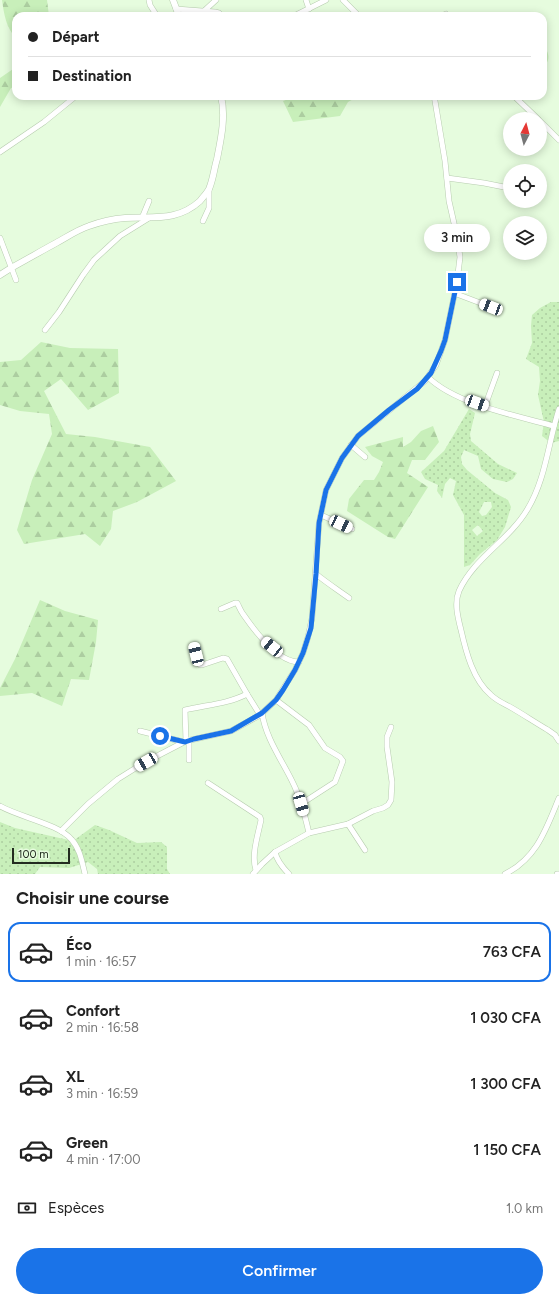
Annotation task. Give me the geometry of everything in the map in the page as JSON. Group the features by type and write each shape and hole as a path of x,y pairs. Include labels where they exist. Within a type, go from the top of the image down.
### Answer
{"main road":[{"path":"173,0 177,12"},
{"path":"0,275 88,226 124,218 170,216 195,205 209,190 220,145 223,111 221,100"}],"street":[{"path":"149,0 154,12"},
{"path":"204,11 216,0"},
{"path":"306,0 309,9"},
{"path":"303,12 326,0"},
{"path":"343,0 355,12"},
{"path":"176,9 217,12"},
{"path":"0,152 44,122 71,100"},
{"path":"61,831 88,804 118,779 158,754 187,741 231,731 261,714 276,700 299,662 311,628 319,523 326,490 335,470 351,445 362,432 417,389 428,377 436,365 445,340 457,282 460,257 449,201 438,113 435,100"},
{"path":"518,100 531,112"},
{"path":"547,128 559,140"},
{"path":"447,178 503,187"},
{"path":"203,221 209,208 209,190"},
{"path":"142,218 149,201"},
{"path":"45,330 94,260 120,236 149,218"},
{"path":"0,238 16,280"},
{"path":"454,293 491,307"},
{"path":"485,406 498,373"},
{"path":"428,377 439,386 457,396 485,406 554,426"},
{"path":"559,409 546,463 535,497 521,519 472,572 459,592 456,601 465,646 471,664 484,688 498,701 557,734 559,741"},
{"path":"351,445 365,457"},
{"path":"321,515 352,529"},
{"path":"316,574 349,598"},
{"path":"221,609 237,603 241,612 263,641 284,658 294,662 299,662"},
{"path":"194,646 200,665 223,658 227,659 247,694 261,714 271,741 294,783 309,833"},
{"path":"189,760 185,710 218,704 247,694"},
{"path":"276,700 306,722 325,748 340,756 342,761 336,782 301,804"},
{"path":"254,872 270,856 276,855 309,833 348,824 388,805 391,800 392,782 387,737 391,727"},
{"path":"140,731 187,741"},
{"path":"208,783 260,817 261,820 255,852 254,872"},
{"path":"505,874 522,864 536,848 544,834 559,798"},
{"path":"0,806 20,816 68,835 78,850 85,874"},
{"path":"348,824 365,850"},
{"path":"276,855 285,870 290,874"}],"green space":[{"path":"2,0 47,0 48,12 12,12 12,33 5,16"},
{"path":"12,70 12,88 0,107 0,78"},
{"path":"352,100 348,102 340,116 293,122 283,101"},
{"path":"551,302 559,302 559,441 551,443 542,436 544,422 538,395 540,381 539,367 526,359 532,343 532,315 540,308"},
{"path":"41,342 70,348 118,349 119,393 88,410 61,379 44,391 66,434 95,437 150,447 176,481 137,502 113,511 111,529 100,546 85,534 24,544 17,530 32,480 52,434 49,414 20,411 0,405 0,362 21,360"},
{"path":"469,409 475,413 470,434 471,441 498,464 517,473 513,479 507,482 493,479 481,469 478,456 464,450 461,457 462,464 467,470 495,493 508,500 511,507 505,527 497,540 480,554 470,565 464,567 464,515 453,495 456,481 450,478 445,484 442,498 437,491 438,485 425,479 421,472 444,451","holes":["484,502 491,502 492,507 486,515 482,516 479,512","478,525 483,531 477,536 472,530"]},
{"path":"433,426 439,442 425,460 412,460 407,473 428,487 395,539 388,537 347,511 349,499 364,480 374,480 383,462 372,456 365,447 403,437 403,447 411,442 421,431"},
{"path":"40,600 65,611 98,620 96,642 89,680 71,679 62,706 32,693 0,696 0,688 15,659"},
{"path":"0,822 15,828 73,841 95,825 137,843 161,842 167,847 167,869 170,874 98,874 97,869 88,862 69,868 40,867 35,874 0,874"}],"route":[{"path":"160,736 185,742 231,731 266,710 283,690 303,653 311,628 319,523 326,490 342,458 358,436 417,389 431,373 436,365 445,340 457,282"}]}
